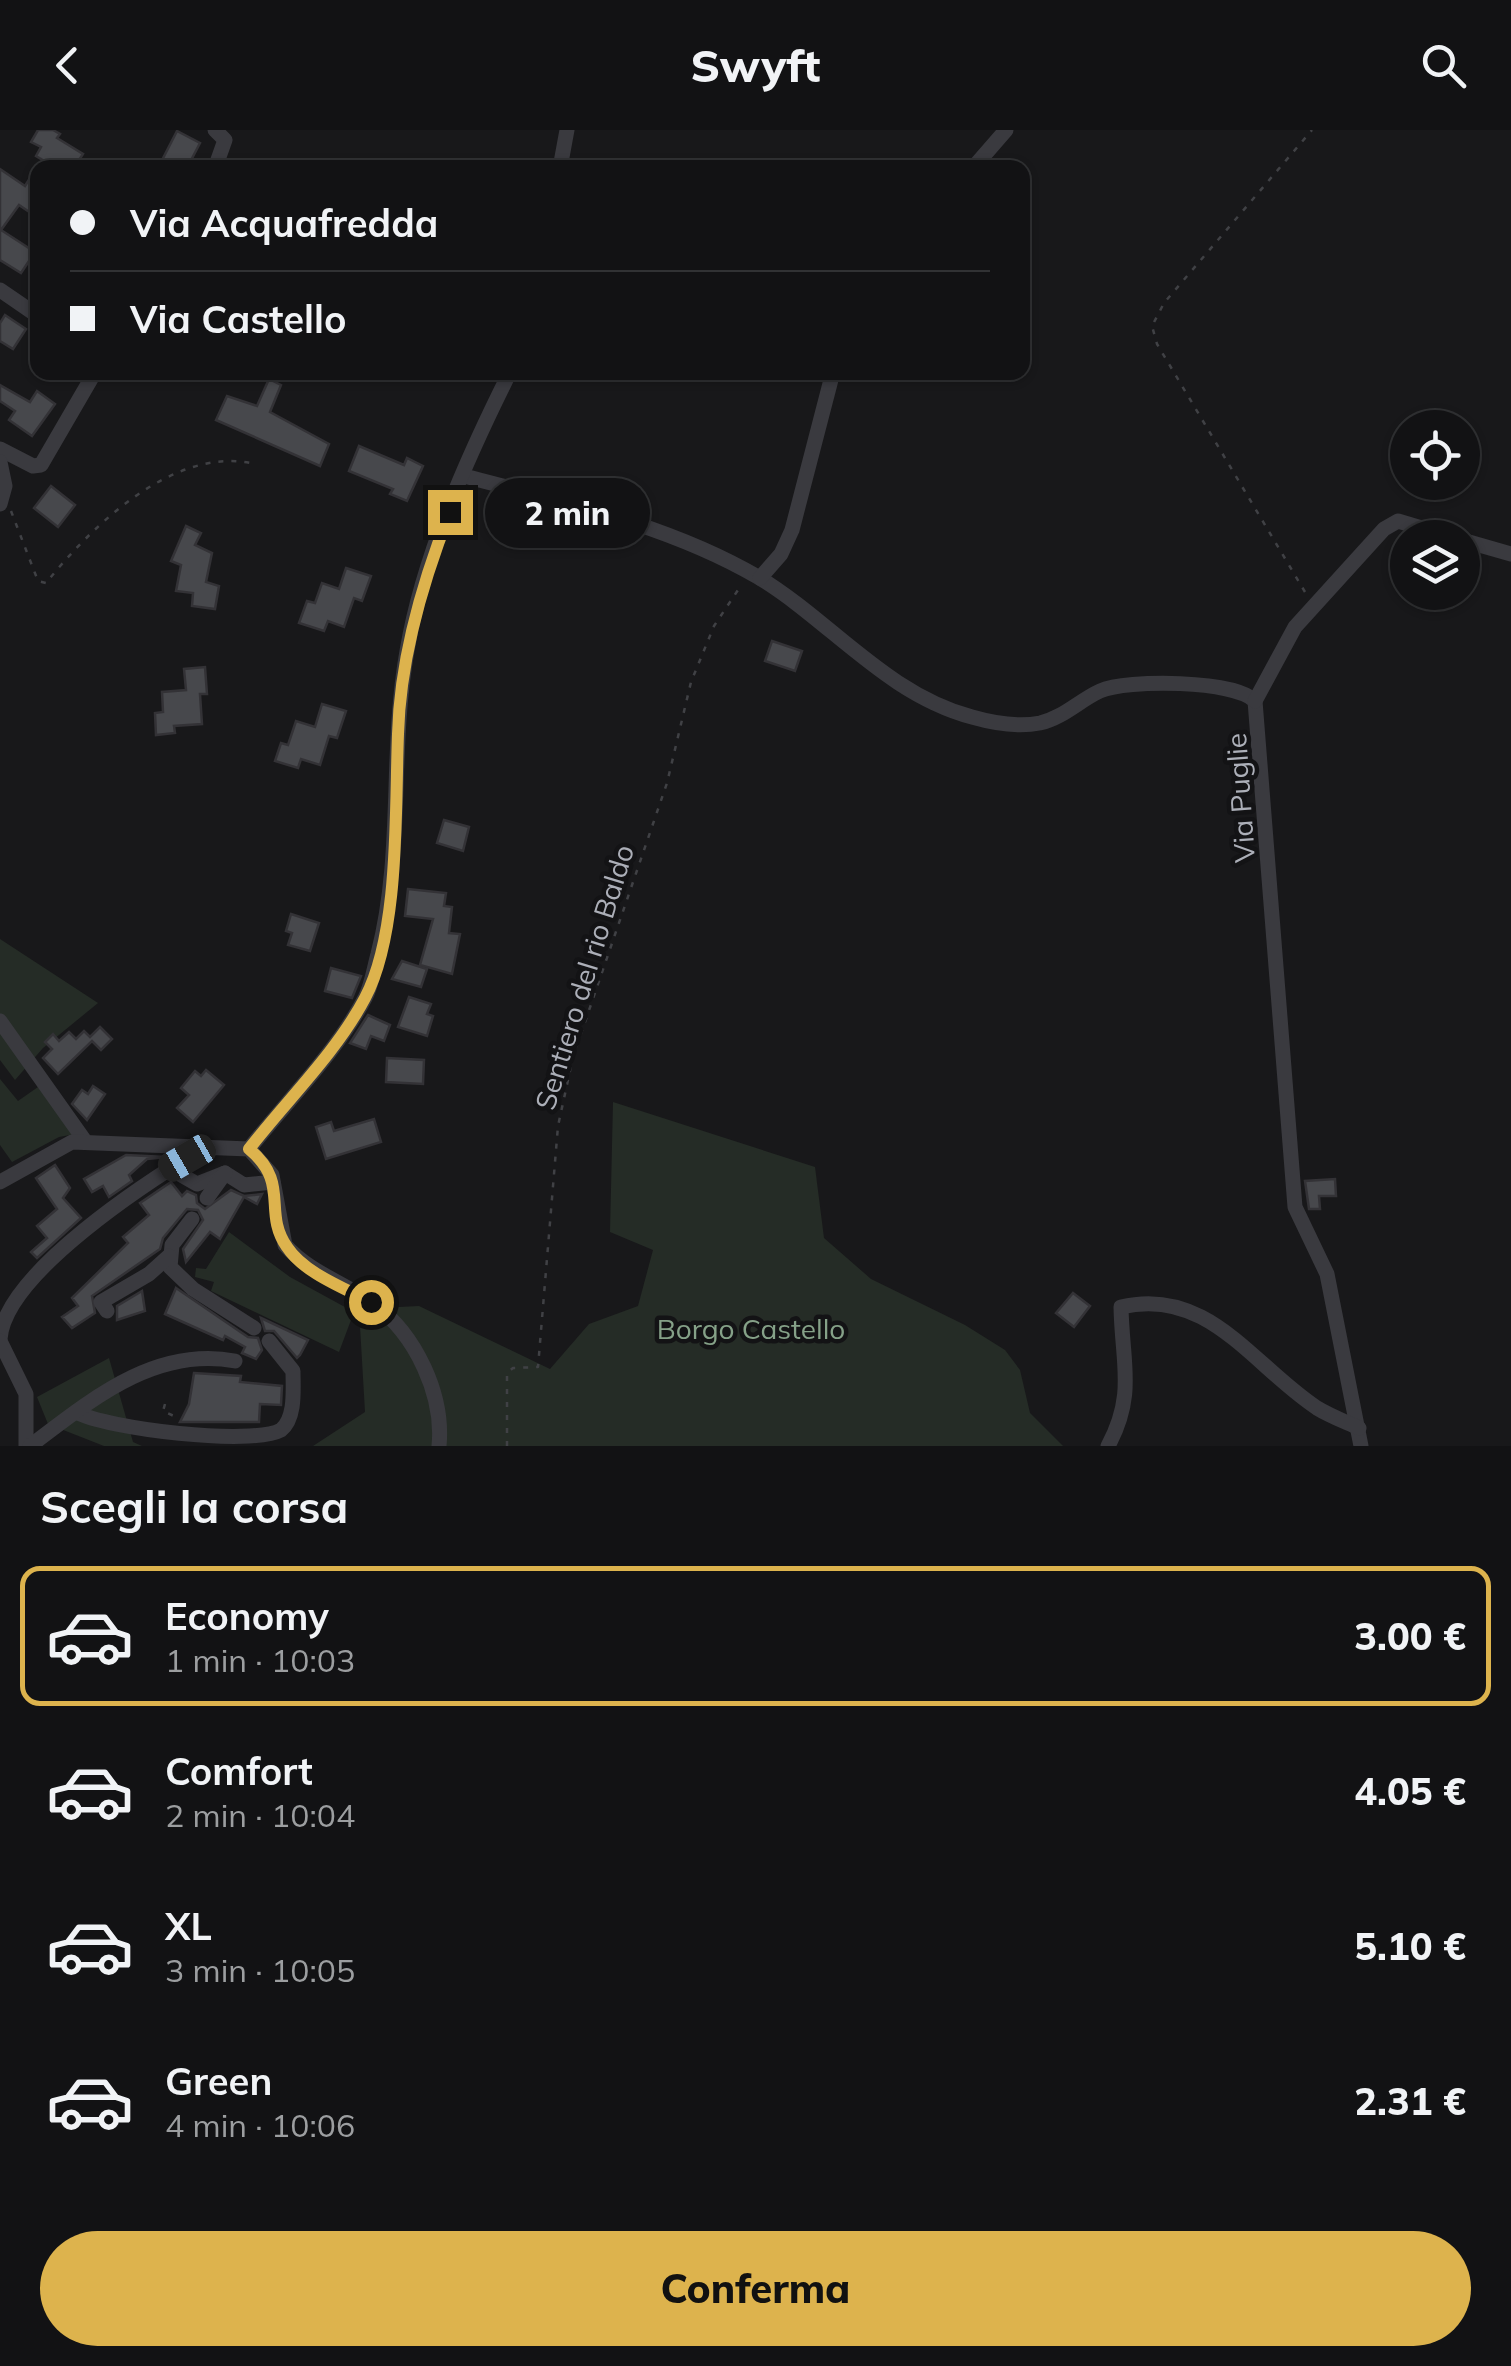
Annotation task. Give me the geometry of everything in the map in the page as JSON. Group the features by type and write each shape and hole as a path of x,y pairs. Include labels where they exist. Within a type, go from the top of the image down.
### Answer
{"street":[{"path":"215,130 225,140 218,160"},
{"path":"561,160 567,130"},
{"path":"980,160 1006,130"},
{"path":"0,290 30,311"},
{"path":"0,449 33,466 42,465 90,380"},
{"path":"249,1149 341,1035 367,995 391,887 399,803 398,732 407,650 430,562 506,380"},
{"path":"755,576 781,554 792,530 830,380"},
{"path":"0,462 5,486 0,504"},
{"name":"Via Puglie","path":"464,476 616,518 755,576 877,670 934,703 974,718 1040,723 1100,691 1146,682 1237,691 1255,701 1293,1194 1326,1274 1362,1446"},
{"path":"1255,701 1294,627 1390,526"},
{"path":"1480,545 1511,554"},
{"path":"0,1021 86,1141"},
{"path":"0,1182 58,1148 86,1141 249,1149 267,1164 285,1245 321,1275 371,1302 396,1325 435,1392 439,1446"},
{"path":"28,1446 26,1394 0,1340 4,1312 20,1291 106,1212 205,1147"},
{"path":"169,1168 198,1184 225,1172"},
{"path":"225,1172 244,1185 273,1182"},
{"path":"208,1198 225,1172"},
{"path":"107,1312 101,1302 149,1274 168,1256 192,1219"},
{"path":"168,1256 177,1278 254,1328"},
{"path":"1108,1446 1122,1421 1129,1384 1120,1307 1146,1301 1176,1306 1223,1327 1317,1408 1359,1428"},
{"path":"76,1412 92,1421 151,1430 264,1438 284,1429 290,1419 293,1390 293,1371 269,1341"},
{"path":"28,1446 142,1370 218,1358 235,1361"}],"path":[{"path":"1312,130 1164,303 1152,326 1156,344 1314,606"},
{"path":"5,486 15,531 38,581 46,584 72,550 160,482 205,462 251,463"},
{"name":"Sentiero del rio Baldo","path":"506,1446 507,1373 513,1368 538,1367 558,1126 574,1057 667,783 691,682 714,626 755,576"},
{"path":"163,1411 165,1404"}],"green space":[{"path":"0,939 98,1003 43,1048 15,1080 0,1060"},
{"path":"0,1079 18,1101 38,1087 75,1134 59,1137 12,1162 0,1145"},
{"name":"Borgo Castello","path":"613,1102 815,1167 824,1238 871,1279 965,1325 1005,1350 1020,1370 1030,1413 1063,1446 313,1446 365,1412 359,1309 419,1306 550,1369 589,1324 638,1306 653,1250 610,1232"},
{"path":"229,1232 290,1277 354,1312 339,1352 211,1291 214,1282 195,1277 196,1268 206,1269"},
{"path":"109,1358 133,1442 142,1446 104,1446 48,1424 37,1397"}],"building":[{"path":"38,130 53,130 60,134 57,138 83,154 79,160 43,160 36,156 41,147 31,142"},
{"path":"177,131 200,143 191,160 162,160"},
{"path":"0,169 25,186 30,178 30,213 19,205 1,230 30,249 30,260 21,273 0,260"},
{"path":"5,315 26,329 13,349 0,341 0,323"},
{"path":"269,380 281,385 270,412 329,444 320,466 216,420 227,396 257,406"},
{"path":"0,385 30,402 37,391 55,404 32,436 9,420 15,411 0,401"},
{"path":"359,446 404,465 407,458 423,466 407,501 390,494 393,489 349,471"},
{"path":"51,486 75,505 58,527 34,508"},
{"path":"186,526 201,533 195,545 212,553 206,582 219,586 215,609 192,606 193,593 176,591 181,565 171,561"},
{"path":"346,568 371,576 362,601 354,598 344,627 328,621 324,631 299,623 307,601 315,603 322,583 339,589"},
{"path":"772,641 802,651 795,671 765,661"},
{"path":"205,667 207,694 200,694 202,724 174,726 175,733 156,735 155,713 163,712 162,692 186,690 184,669"},
{"path":"322,704 346,711 337,738 329,736 320,765 301,759 298,768 275,761 281,743 288,745 296,721 315,727"},
{"path":"444,820 469,827 463,851 437,843"},
{"path":"408,889 446,893 444,906 452,907 449,933 460,934 452,974 420,965 433,919 405,916"},
{"path":"291,914 319,923 310,951 288,945 292,933 286,931"},
{"path":"402,961 427,969 421,987 392,979"},
{"path":"331,968 361,976 352,998 325,991"},
{"path":"409,997 431,1004 427,1014 433,1016 427,1036 398,1027"},
{"path":"368,1015 390,1025 384,1041 371,1036 366,1049 350,1043"},
{"path":"100,1027 112,1039 101,1050 92,1041 58,1074 43,1058 52,1049 45,1042 53,1034 59,1041 69,1032 76,1039 84,1031 90,1037"},
{"path":"387,1058 424,1060 423,1084 386,1082"},
{"path":"206,1070 224,1085 193,1122 177,1108 189,1095 181,1088 195,1071 201,1076"},
{"path":"93,1086 105,1094 87,1120 72,1104 82,1090 88,1094"},
{"path":"374,1119 381,1142 326,1159 316,1127 331,1122 334,1131"},
{"path":"126,1155 167,1157 147,1159 129,1175 132,1181 109,1197 103,1186 92,1192 84,1179"},
{"path":"55,1165 70,1188 63,1198 81,1218 37,1258 31,1252 47,1238 37,1226 57,1209 36,1178"},
{"path":"1335,1179 1336,1196 1319,1196 1320,1209 1309,1209 1305,1181"},
{"path":"171,1182 182,1196 187,1191 196,1195 197,1203 205,1209 231,1190 244,1196 262,1194 257,1204 244,1197 220,1239 210,1232 186,1262 183,1249 203,1220 198,1210 187,1209 163,1238 160,1249 92,1296 95,1313 72,1328 62,1317 78,1306 72,1298 128,1243 123,1237 149,1215 140,1203"},
{"path":"176,1288 248,1337 258,1338 262,1350 256,1359 242,1353 245,1347 225,1336 223,1340 165,1314"},
{"path":"142,1291 145,1311 117,1320 117,1306"},
{"path":"1073,1293 1090,1306 1074,1327 1056,1313"},
{"path":"261,1318 308,1340 297,1358 274,1331 265,1331"},
{"path":"194,1373 241,1376 240,1382 282,1386 281,1405 260,1404 259,1422 180,1422 189,1404"}],"route":[{"path":"371,1302 334,1283 285,1245 272,1175 267,1164 249,1149 341,1035 367,995 391,887 399,803 398,732 407,650 430,562 450,512"}]}
